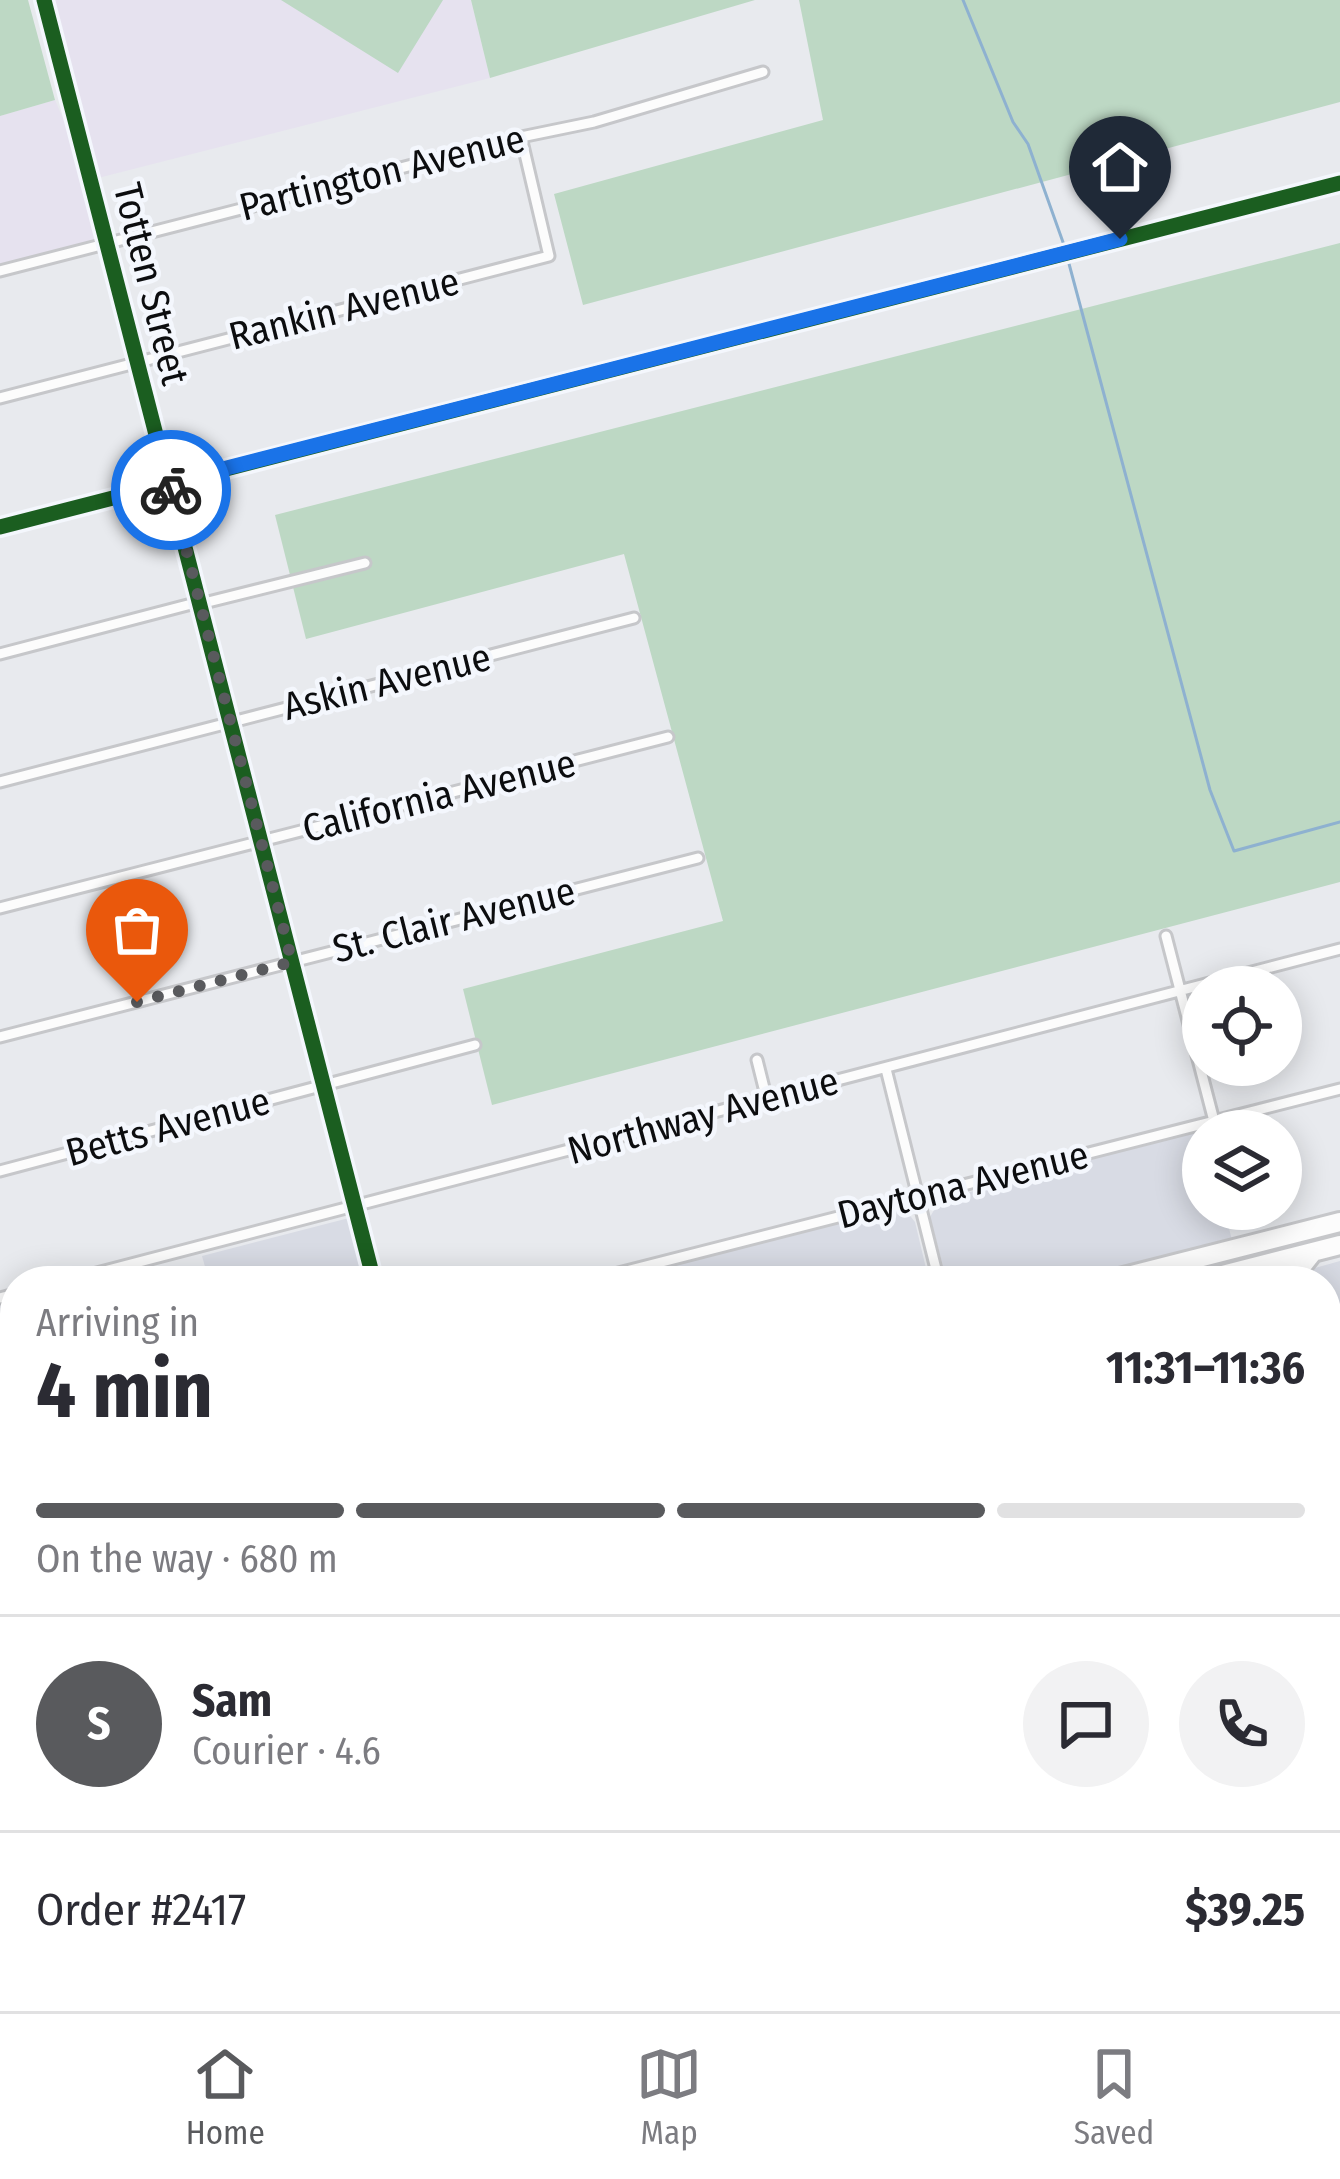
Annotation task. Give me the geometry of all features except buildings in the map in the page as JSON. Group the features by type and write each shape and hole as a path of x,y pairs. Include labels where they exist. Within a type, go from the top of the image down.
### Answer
{"highway":[{"path":"1167,1266 1340,1222"},
{"path":"1245,1266 1249,1245"},
{"path":"1270,1266 1340,1245"},
{"path":"1302,1266 1313,1252"}],"street":[{"name":"Totten Street","path":"44,0 370,1266"},
{"name":"Partington Avenue","path":"0,271 594,122 764,72"},
{"name":"Rankin Avenue","path":"0,398 549,256 521,137"},
{"path":"0,526 1340,182"},
{"path":"0,654 365,563"},
{"name":"Askin Avenue","path":"0,782 634,618"},
{"name":"California Avenue","path":"0,908 668,737"},
{"name":"St. Clair Avenue","path":"0,1037 698,858"},
{"path":"1166,935 1211,1110"},
{"name":"Northway Avenue","path":"125,1266 1340,950"},
{"name":"Betts Avenue","path":"0,1171 476,1046"},
{"path":"757,1060 767,1100"},
{"path":"886,1069 935,1266"},
{"name":"Daytona Avenue","path":"1257,1110 1340,1089"},
{"name":"Daytona Avenue","path":"645,1266 1182,1129"}],"shaded area":[{"path":"51,0 471,0 490,78 98,178"},
{"path":"55,100 69,132 97,240 0,266 0,116"},
{"path":"1182,1135 1182,1230 1229,1230 1233,1244 1147,1266 943,1266 930,1217 940,1200"},
{"path":"893,1209 907,1212 915,1222 925,1266 669,1266"},
{"path":"349,1218 361,1266 205,1266 202,1256"}],"green space":[{"path":"0,0 28,0 55,100 0,116"},
{"path":"281,0 443,0 398,73"},
{"path":"471,0 755,0 490,78"},
{"path":"799,0 1340,0 1340,102 583,305 554,194 823,120"},
{"path":"1340,243 1340,882 492,1105 463,989 723,921 624,554 306,639 275,515"}],"waterway":[{"path":"963,0 1013,122 1028,144 1064,245"},
{"path":"1068,260 1210,790 1234,851 1340,822"}],"cycle path":[{"path":"44,0 370,1266"},
{"path":"0,527 1340,183"}],"way so far":[{"path":"137,1002 292,962 171,490"}],"route":[{"path":"171,490 169,483 180,480 1120,239"}]}
